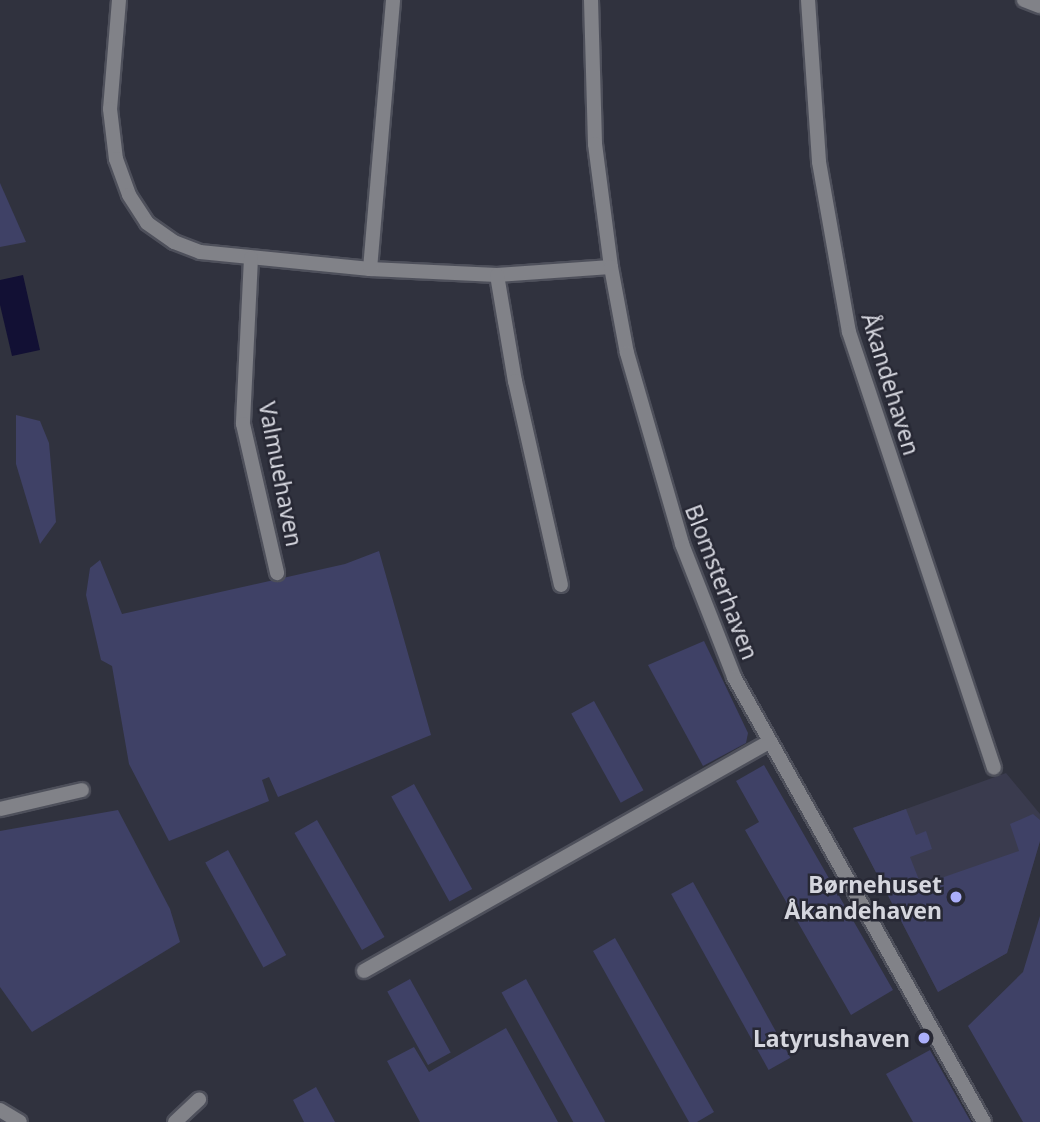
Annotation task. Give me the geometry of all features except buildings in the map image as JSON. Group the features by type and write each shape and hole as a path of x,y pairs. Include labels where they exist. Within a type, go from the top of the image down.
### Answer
{"street":[{"path":"119,0 110,109 116,159 129,195 147,223 174,242 200,252 370,269 497,275 611,267"},
{"path":"370,269 393,0"},
{"name":"Blomsterhaven","path":"592,0 595,144 611,267 627,353 659,477 713,628 768,742 984,1122"},
{"name":"Åkandehaven","path":"808,0 819,162 849,332 994,767"},
{"path":"1024,0 1040,6"},
{"name":"Valmuehaven","path":"251,258 243,424 277,573"},
{"path":"497,275 515,381 561,585"},
{"path":"364,971 768,742"},
{"path":"0,809 82,790"},
{"path":"176,1122 199,1100"},
{"path":"3,1104 20,1122"}],"shaded area":[{"path":"0,183 26,242 0,247"},
{"path":"23,275 40,350 12,356 0,305 0,280"},
{"path":"16,415 40,421 49,443 56,522 40,544 16,464"},
{"path":"379,551 431,735 278,797 269,777 262,780 269,801 169,841 129,764 112,666 101,660 86,595 90,568 100,560 122,614 345,564"},
{"path":"704,641 748,733 746,743 703,766 648,665"},
{"path":"594,701 643,790 621,803 571,714"},
{"path":"764,765 893,990 851,1015 745,830 759,822 736,781"},
{"name":"Børnehuset Åkandehaven","path":"1006,773 1040,814 1040,841 1007,953 938,992 853,828"},
{"path":"414,784 472,889 449,902 391,797"},
{"name":"Børnehuset Åkandehaven","path":"906,809 916,835 926,831 932,849 910,857 921,885 1019,851 1010,824 1033,814 1040,820 1040,841 1007,953 938,992 853,828"},
{"path":"118,810 170,909 180,942 32,1032 0,987 0,831"},
{"path":"317,820 385,937 362,950 294,833"},
{"path":"228,850 286,955 263,968 205,863"},
{"path":"693,882 790,1058 769,1070 671,894"},
{"path":"1040,916 1040,1122 1023,1122 968,1026 1023,972"},
{"path":"615,938 714,1112 697,1122 689,1122 593,951"},
{"path":"410,979 451,1052 428,1065 387,992"},
{"path":"526,979 605,1122 573,1122 502,993"},
{"path":"506,1028 558,1122 420,1122 387,1061 414,1047 429,1072"},
{"path":"930,1050 971,1122 913,1122 886,1074"},
{"path":"316,1087 335,1122 304,1122 293,1100"}],"place":[{"name":"Børnehuset Åkandehaven","path":"956,897"},
{"name":"Latyrushaven","path":"924,1038"}]}
